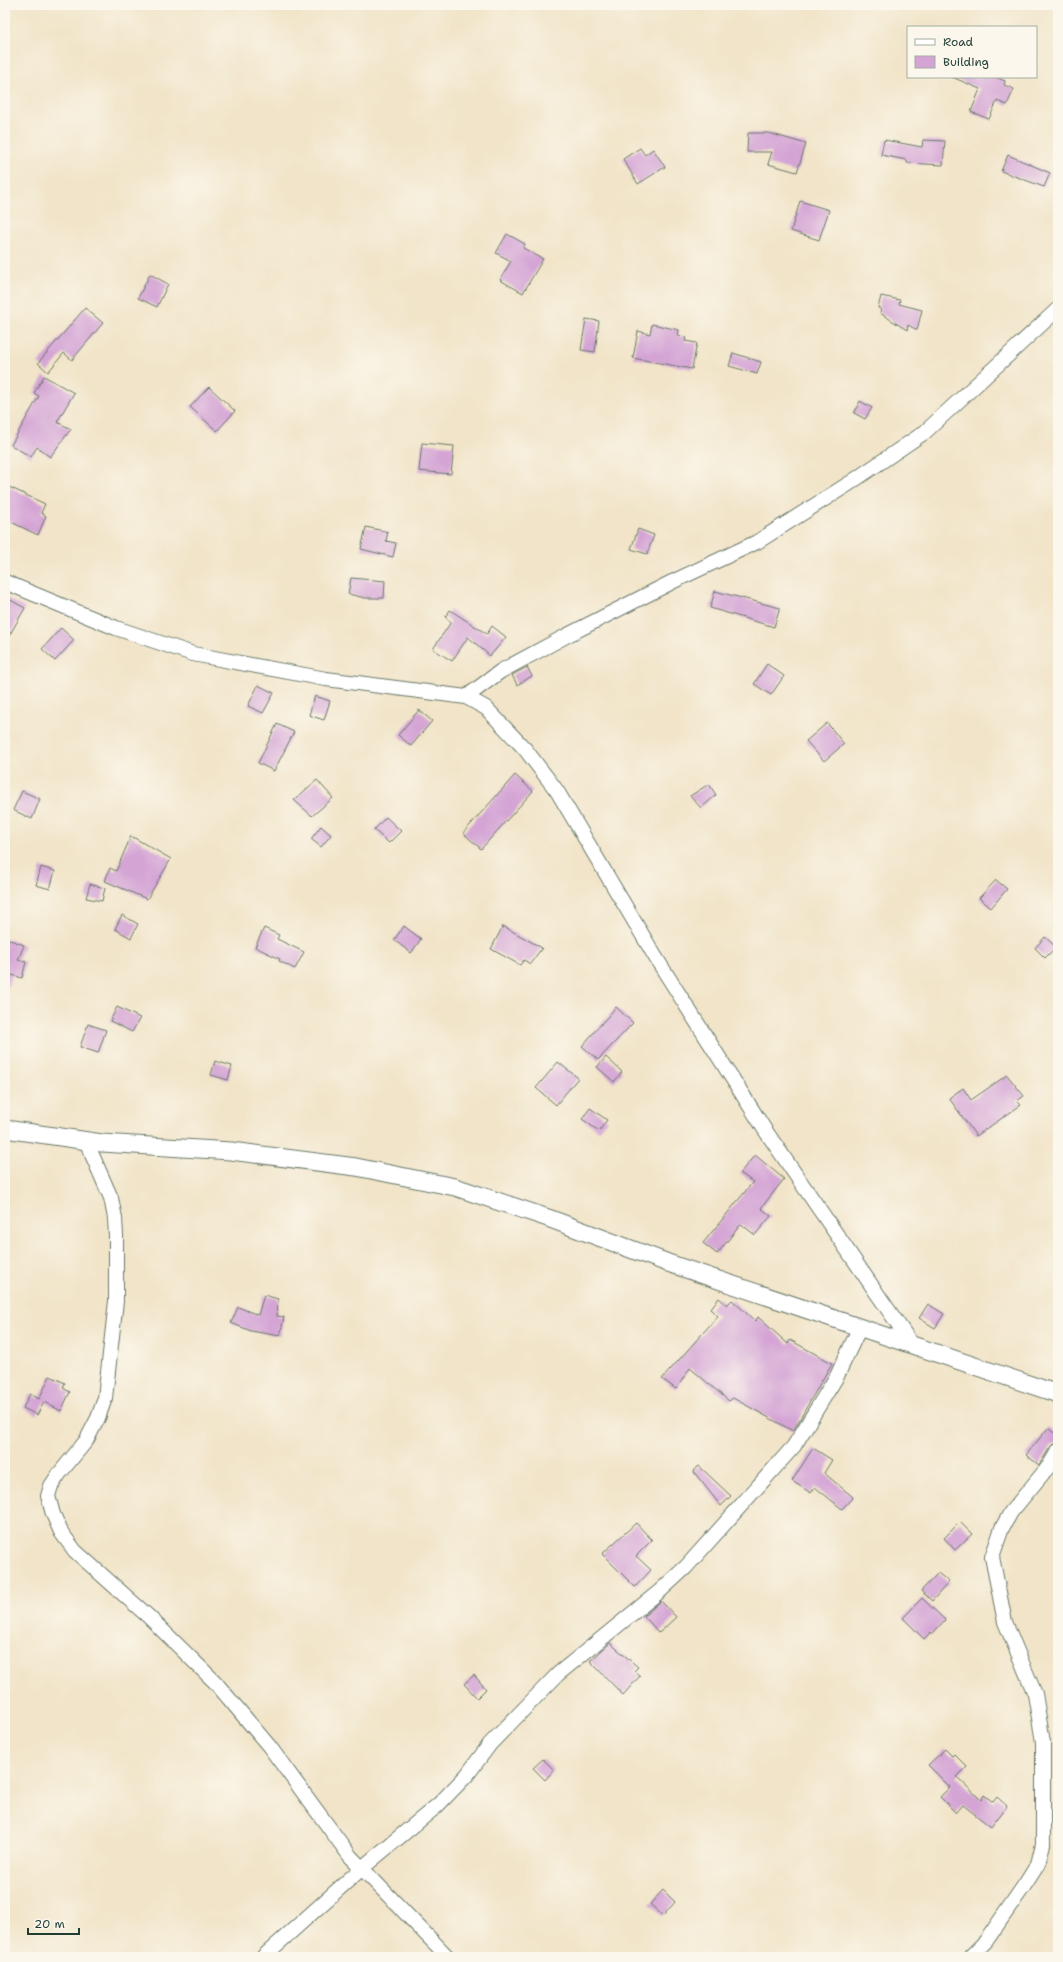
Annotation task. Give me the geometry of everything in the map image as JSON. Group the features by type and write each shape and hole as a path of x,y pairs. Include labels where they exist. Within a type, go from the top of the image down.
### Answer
{"street":[{"path":"466,697 501,671 566,636 672,582 758,542 850,483 925,432 1058,309"},
{"path":"5,582 116,628 193,654 326,679 466,697 486,708 525,749 557,791 656,958 765,1130 911,1343"},
{"path":"5,1130 86,1140 231,1151 356,1167 455,1187 548,1218 668,1263 911,1343 1058,1394"},
{"path":"86,1140 110,1198 115,1218 116,1301 105,1398 98,1418 86,1441 58,1474 52,1486 48,1496 53,1514 61,1532 75,1551 149,1617 215,1682 269,1746 321,1814 342,1847 448,1957"},
{"path":"263,1957 362,1868 438,1805 467,1775 490,1744 558,1674 660,1591 686,1567 728,1522 794,1446 837,1376 860,1327"},
{"path":"970,1957 986,1940 1026,1883 1038,1864 1043,1844 1043,1742 1035,1694 1005,1622 992,1557 1002,1528 1012,1512 1049,1466 1058,1451"}],"building":[{"path":"954,78 998,78 1005,81 1004,85 1014,89 1007,105 997,101 989,119 971,112 980,89"},
{"path":"748,133 769,133 806,144 797,172 768,164 772,152 747,152"},
{"path":"884,140 922,147 923,140 945,141 943,165 907,163 907,160 881,155"},
{"path":"640,148 645,155 653,149 665,167 638,184 623,159"},
{"path":"1008,155 1050,173 1044,187 1001,171"},
{"path":"800,201 829,210 819,240 791,231"},
{"path":"507,234 525,244 523,248 543,259 523,293 500,280 511,261 496,253"},
{"path":"150,274 168,284 157,307 138,298"},
{"path":"881,296 900,300 899,304 922,310 917,330 908,325 907,330 880,313 881,309 878,308"},
{"path":"85,308 103,323 72,360 64,353 48,372 38,363"},
{"path":"586,319 599,321 595,352 581,350"},
{"path":"652,324 679,330 678,336 686,337 685,341 697,343 692,369 633,358 638,331 650,334"},
{"path":"733,353 761,362 757,374 729,366"},
{"path":"44,376 74,393 57,422 71,429 50,457 37,447 31,457 11,445 39,396 34,393"},
{"path":"209,387 235,411 217,431 190,407"},
{"path":"860,401 872,408 865,419 854,413"},
{"path":"422,443 454,446 451,474 419,471"},
{"path":"5,485 45,504 41,513 46,516 38,535 5,519"},
{"path":"366,527 388,532 386,541 396,543 393,557 361,549"},
{"path":"638,529 654,535 647,554 631,549"},
{"path":"351,578 385,581 384,598 365,598 348,594"},
{"path":"715,591 780,608 774,627 710,608"},
{"path":"5,597 25,608 5,643"},
{"path":"450,610 487,634 492,626 506,637 490,656 468,637 452,661 433,649 451,622 445,617"},
{"path":"61,628 74,640 55,661 42,649"},
{"path":"767,664 784,676 771,695 754,684"},
{"path":"527,667 532,676 517,685 512,675"},
{"path":"258,685 274,693 263,713 248,706"},
{"path":"315,696 330,701 324,720 309,715"},
{"path":"419,710 432,721 411,746 398,735"},
{"path":"827,723 844,744 824,761 806,741"},
{"path":"277,724 294,732 274,771 258,763"},
{"path":"515,775 533,791 481,849 463,833"},
{"path":"317,780 333,798 312,816 294,800"},
{"path":"709,784 716,795 701,808 690,796"},
{"path":"22,791 40,799 32,819 13,810"},
{"path":"386,817 401,831 389,843 374,830"},
{"path":"321,826 331,835 321,847 311,839"},
{"path":"131,836 171,859 147,899 105,881 110,868 116,871"},
{"path":"41,867 55,871 50,889 36,885"},
{"path":"996,880 1007,889 991,908 979,898"},
{"path":"90,884 105,888 102,901 86,898"},
{"path":"122,915 138,924 131,938 115,929"},
{"path":"404,926 421,939 411,953 394,940"},
{"path":"503,926 542,948 530,964 524,960 520,965 491,949"},
{"path":"264,928 279,935 277,939 304,952 295,969 279,961 280,959 255,947"},
{"path":"1045,937 1056,947 1045,958 1035,948"},
{"path":"5,938 24,945 18,960 26,962 22,978 12,975 6,991"},
{"path":"117,1007 140,1018 132,1032 110,1021"},
{"path":"616,1007 633,1023 598,1060 582,1046"},
{"path":"88,1024 106,1030 98,1053 80,1047"},
{"path":"606,1057 622,1072 614,1082 597,1067"},
{"path":"215,1061 232,1066 228,1080 211,1075"},
{"path":"558,1062 578,1078 556,1105 536,1088"},
{"path":"1007,1075 1024,1096 1017,1101 1021,1105 976,1136 949,1098 963,1088 971,1100"},
{"path":"590,1108 607,1120 599,1131 582,1119"},
{"path":"755,1155 784,1179 761,1208 771,1216 755,1235 741,1224 717,1254 703,1243 753,1182 740,1173"},
{"path":"264,1295 278,1299 277,1316 284,1317 280,1336 251,1331 231,1323 238,1307 258,1315"},
{"path":"719,1298 727,1305 732,1300 755,1321 758,1317 788,1344 790,1340 832,1363 793,1431 733,1398 729,1401 690,1368 676,1389 662,1379 718,1316 710,1309"},
{"path":"928,1304 944,1314 935,1328 919,1318"},
{"path":"50,1376 65,1383 63,1388 70,1392 61,1411 44,1402 37,1415 23,1408 30,1394 39,1399"},
{"path":"1048,1428 1058,1436 1058,1443 1051,1446 1039,1465 1026,1455"},
{"path":"813,1448 832,1460 824,1473 853,1497 842,1509 815,1487 811,1493 792,1481"},
{"path":"699,1466 731,1496 721,1506 693,1471"},
{"path":"960,1522 972,1534 955,1550 944,1538"},
{"path":"636,1523 652,1540 636,1556 651,1570 635,1587 602,1554"},
{"path":"938,1573 949,1582 932,1601 921,1591"},
{"path":"922,1598 945,1620 932,1634 931,1632 924,1639 903,1618"},
{"path":"661,1601 676,1617 659,1633 644,1616"},
{"path":"610,1643 638,1667 634,1671 640,1676 623,1695 590,1661"},
{"path":"474,1675 486,1689 477,1698 464,1684"},
{"path":"945,1749 952,1756 954,1754 967,1767 957,1777 981,1800 984,1795 993,1802 997,1797 1007,1806 991,1827 963,1805 956,1813 940,1797 950,1787 928,1765"},
{"path":"543,1759 554,1770 545,1780 533,1768"},
{"path":"663,1890 675,1902 663,1916 650,1904"}]}
